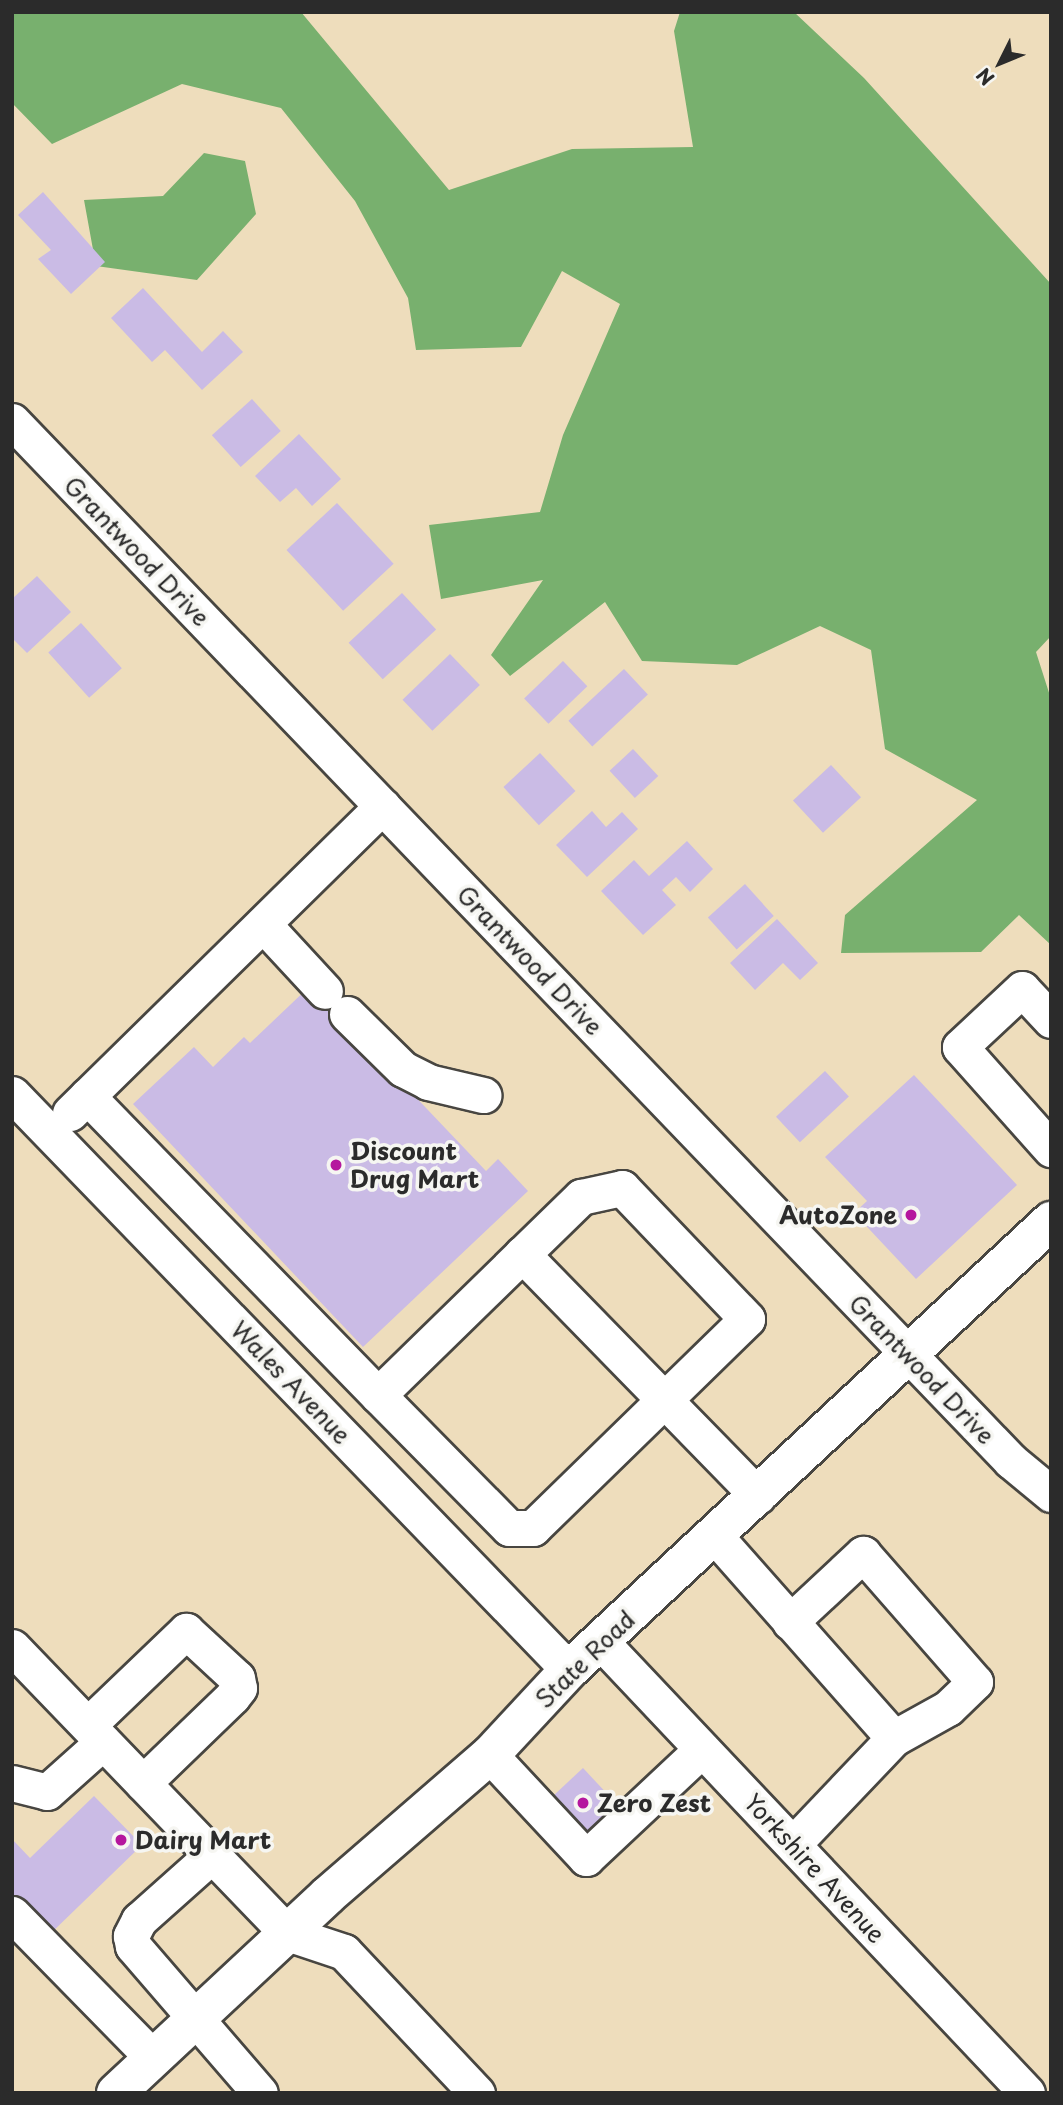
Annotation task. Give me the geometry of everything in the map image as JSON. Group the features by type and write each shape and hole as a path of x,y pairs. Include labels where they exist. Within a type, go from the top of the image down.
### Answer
{"main road":[{"name":"State Road","path":"116,2093 288,1933 490,1755 569,1670 602,1643 1051,1221"}],"street":[{"name":"Grantwood Drive","path":"12,421 1011,1461 1051,1494"},
{"path":"50,1133 382,806"},
{"path":"263,924 403,1069 428,1082 483,1095"},
{"path":"1051,1020 1022,989 960,1047 1051,1149"},
{"name":"Wales Avenue","path":"12,1094 569,1670"},
{"path":"87,1096 378,1395 509,1528 533,1528 747,1319 622,1188 581,1196 378,1395"},
{"path":"522,1254 758,1496"},
{"path":"715,1536 894,1738"},
{"path":"790,1622 863,1554 975,1682 948,1708 894,1738 793,1844"},
{"path":"12,1783 18,1781 47,1792 186,1631 237,1678 239,1688 144,1783"},
{"name":"Yorkshire Avenue","path":"602,1643 1027,2093"},
{"path":"12,1647 288,1933 344,1952 477,2093"},
{"path":"490,1755 586,1858 702,1749"},
{"path":"212,1855 139,1920 131,1936 133,1946 260,2093"},
{"path":"12,1914 153,2058"}],"green space":[{"path":"12,12 301,12 449,190 572,149 693,147 674,31 680,12 794,12 864,78 1051,284 1051,636 1036,652 1051,699 1051,945 1019,915 981,952 841,953 845,915 977,800 885,749 871,650 820,626 737,665 642,661 605,602 510,676 491,655 543,580 441,599 429,525 540,512 563,435 620,304 562,271 521,347 416,350 408,298 355,201 281,108 182,84 52,144 12,103"},
{"path":"204,153 245,161 256,214 197,280 96,266 84,200 163,196"}],"building":[{"path":"43,192 105,262 71,294 38,259 51,250 18,215"},
{"path":"143,288 202,352 223,331 243,352 202,390 165,350 152,362 111,318"},
{"path":"252,399 281,431 241,467 212,435"},
{"path":"299,434 341,479 312,506 296,488 280,502 255,476"},
{"path":"337,503 394,564 343,611 287,550"},
{"path":"37,576 71,612 27,653 12,638 12,599"},
{"path":"402,593 436,630 383,679 349,643"},
{"path":"81,623 122,668 89,698 48,652"},
{"path":"450,654 480,685 432,731 403,700"},
{"path":"563,661 587,686 548,724 524,699"},
{"path":"624,669 648,695 592,746 568,721"},
{"path":"633,749 658,776 635,798 610,771"},
{"path":"540,753 575,791 539,825 503,787"},
{"path":"831,765 861,797 823,833 793,800"},
{"path":"592,811 606,827 622,812 638,829 587,877 556,845"},
{"path":"687,841 713,869 690,892 676,877 662,890 676,905 643,935 601,891 634,860 649,876"},
{"path":"745,884 774,916 737,949 708,917"},
{"path":"777,919 818,963 800,980 783,963 755,990 730,963"},
{"name":"Discount Drug Mart","path":"310,986 486,1171 498,1159 528,1191 363,1347 133,1104 194,1047 213,1067 244,1037 250,1043"},
{"path":"825,1071 849,1097 800,1142 776,1117"},
{"path":"914,1075 1017,1185 916,1279 854,1213 867,1201 825,1157"},
{"name":"Zero Zest","path":"583,1768 618,1805 582,1839 547,1801"},
{"path":"94,1796 142,1845 48,1936 12,1899 12,1839 30,1858"}],"place":[{"name":"Discount Drug Mart","path":"336,1165"},
{"name":"AutoZone","path":"911,1215"},
{"name":"Zero Zest","path":"583,1803"},
{"name":"Dairy Mart","path":"121,1840"}]}
